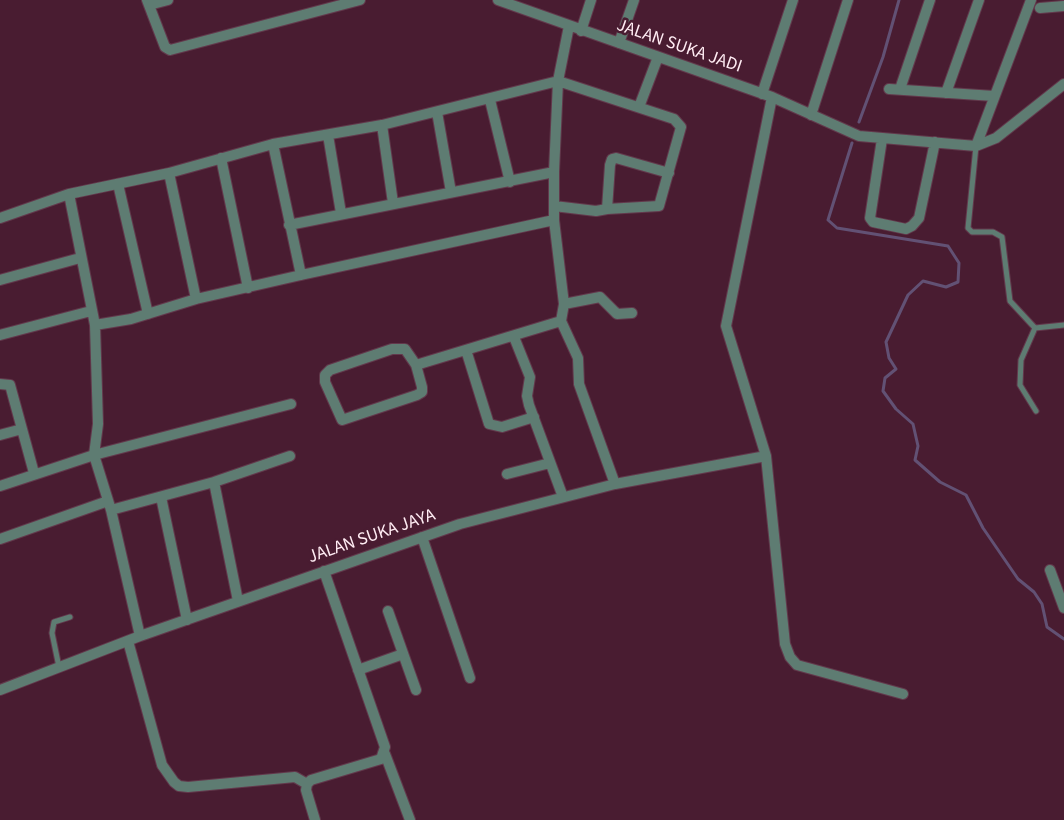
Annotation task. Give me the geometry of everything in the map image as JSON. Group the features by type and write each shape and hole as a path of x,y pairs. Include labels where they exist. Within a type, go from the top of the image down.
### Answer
{"street":[{"path":"168,0 148,3 165,46 170,50 360,0"},
{"name":"JALAN SUKA JADI","path":"498,0 767,96 859,136 976,146"},
{"path":"581,31 591,0"},
{"path":"619,44 634,0"},
{"path":"793,0 767,96 726,326 766,456 785,644 790,657 796,665 903,694"},
{"path":"811,115 848,0"},
{"path":"930,0 895,89 994,96"},
{"path":"946,93 979,0"},
{"path":"976,146 1030,0"},
{"path":"1040,8 1064,6"},
{"path":"568,26 558,81 554,172 554,220 564,304 561,321 578,358 579,384 615,484"},
{"path":"639,107 658,57"},
{"path":"0,218 69,194 170,173 273,144 382,125 490,100 558,81 674,119 681,127 659,206 596,211 554,206"},
{"path":"976,146 1010,128 1064,84"},
{"path":"490,100 510,182"},
{"path":"437,112 451,192"},
{"path":"382,125 393,203"},
{"path":"328,135 341,213"},
{"path":"882,139 870,218 873,222 906,229 919,218 934,142"},
{"path":"273,144 301,274"},
{"path":"221,158 248,288"},
{"path":"607,209 612,159 621,158 669,173"},
{"path":"289,225 554,172"},
{"path":"170,173 196,299"},
{"path":"118,184 148,314"},
{"path":"69,194 95,325 98,424 94,454 110,506 140,636"},
{"path":"95,325 148,314 196,299 301,274 554,220"},
{"path":"0,280 80,258"},
{"path":"564,304 600,297 606,300 617,314 632,313"},
{"path":"0,335 91,311"},
{"path":"416,365 561,321"},
{"path":"514,337 530,377 527,396 563,497"},
{"path":"392,349 405,349 416,365 422,392 342,420 325,382 325,375 330,370 392,349"},
{"path":"466,350 489,424 502,427 534,417"},
{"path":"0,384 10,385 34,473"},
{"path":"0,486 94,454 291,404"},
{"path":"0,435 22,429"},
{"path":"0,539 110,506 161,497 214,482 290,456"},
{"name":"JALAN SUKA JAYA","path":"0,690 140,636 460,524 615,484 766,456"},
{"path":"507,474 550,463"},
{"path":"214,482 238,601"},
{"path":"161,497 187,620"},
{"path":"422,537 470,678"},
{"path":"1050,570 1063,606"},
{"path":"324,571 385,747 385,754 410,820"},
{"path":"388,611 416,690"},
{"path":"128,641 162,765 179,786 295,777 307,784"},
{"path":"358,669 403,654"},
{"path":"315,820 306,790 311,780 381,759 385,754"}],"lane":[{"path":"976,146 968,228 972,232 993,232 1002,237 1010,301 1035,328"},
{"path":"1035,328 1064,325"},
{"path":"1035,328 1021,360 1020,385 1036,411"},
{"path":"59,667 52,633 54,622 70,617"}],"waterway":[{"path":"859,122 883,57 899,0"},
{"path":"852,143 828,220 837,228 948,246 959,263 958,282 946,287 923,281 908,295 886,342 889,358 896,369 885,378 883,391 896,409 913,424 918,446 915,460 940,482 966,495 983,528 1018,579 1034,592 1042,604 1047,627 1064,639"}]}
